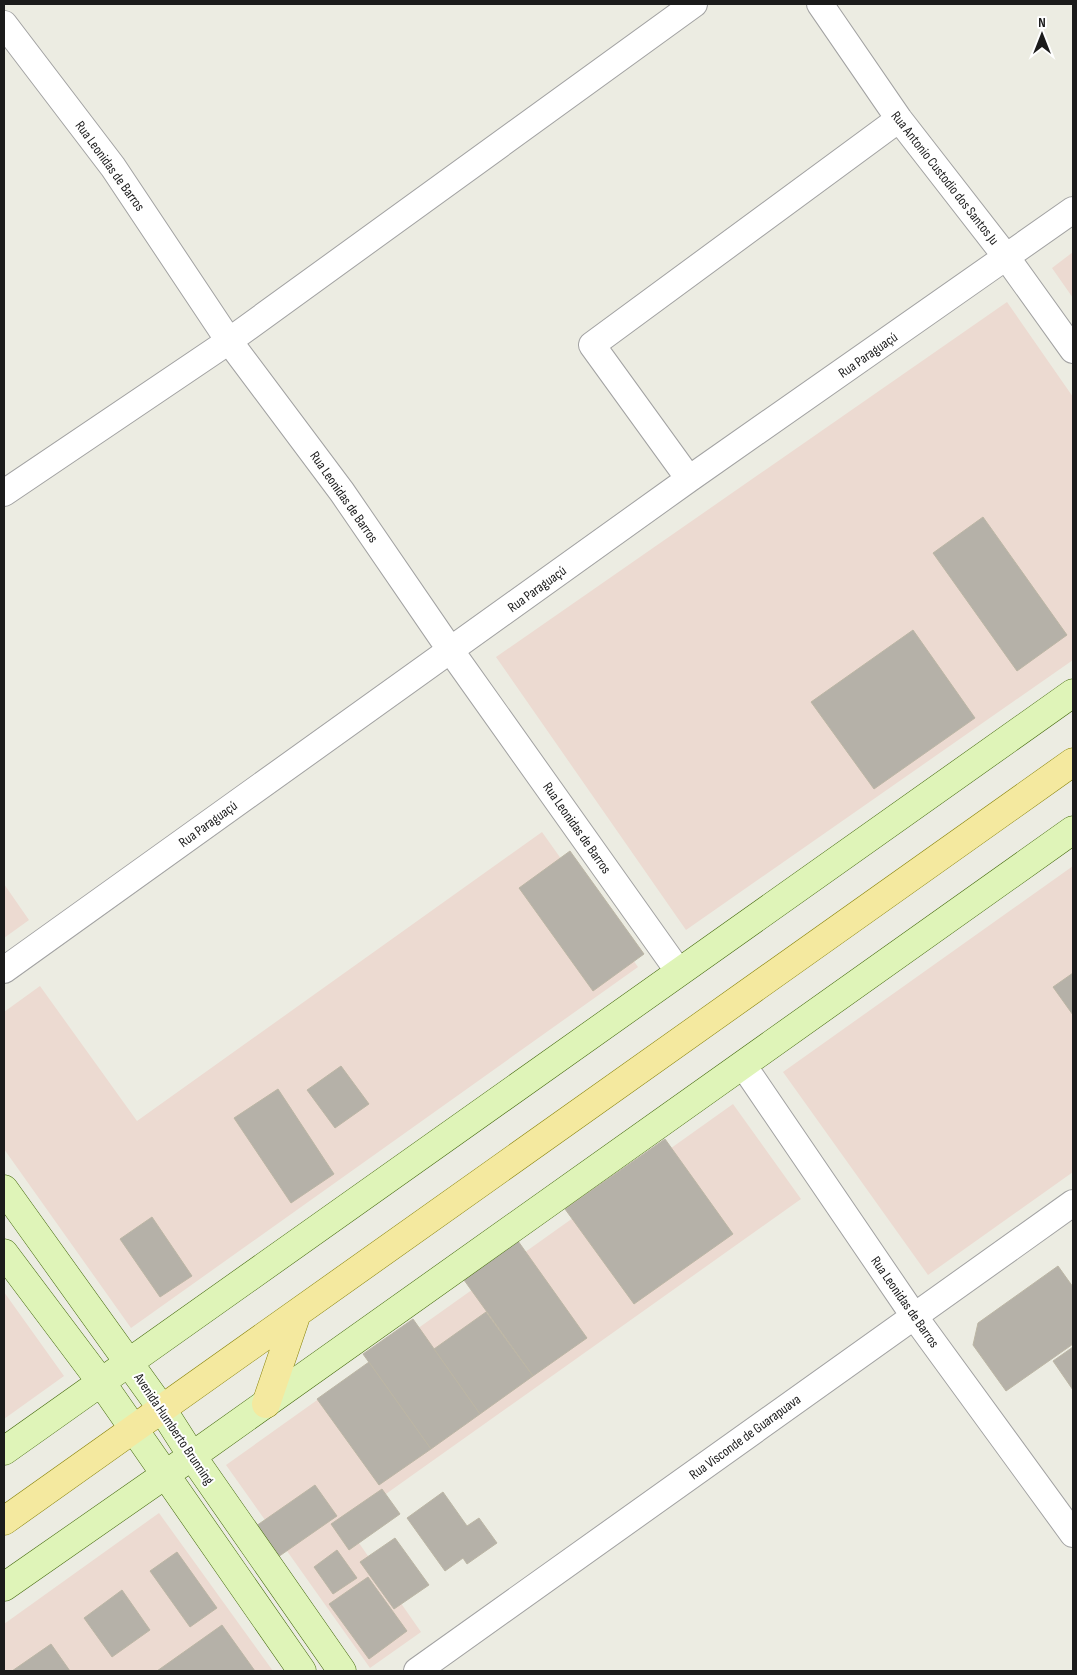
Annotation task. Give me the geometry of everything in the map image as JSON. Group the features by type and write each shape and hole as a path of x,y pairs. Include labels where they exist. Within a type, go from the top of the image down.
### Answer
{"main road":[{"path":"4,1521 1073,762"},
{"path":"266,1404 297,1313"}],"street":[{"path":"4,493 230,341 694,4"},
{"name":"Rua Antonio Custodio dos Santos Ju","path":"820,4 899,119 1007,258 1073,350"},
{"name":"Rua Leonidas de Barros","path":"4,24 113,167 230,341 342,492 451,651 679,972"},
{"path":"690,479 592,346 899,119"},
{"name":"Rua Paraguaçú","path":"4,970 690,479 1073,210"},
{"path":"4,1451 1073,693"},
{"path":"4,1587 266,1404 1073,830"},
{"name":"Rua Leonidas de Barros","path":"743,1065 914,1316 1073,1534"},
{"name":"Avenida Humberto Brunning","path":"4,1189 162,1409 192,1456 342,1671"},
{"name":"Rua Visconde de Guarapuava","path":"417,1671 1073,1203"},
{"path":"4,1253 101,1382 302,1671"}],"shaded area":[{"path":"1073,252 1073,298 1052,268"},
{"path":"1007,302 1073,397 1073,660 686,930 496,657"},
{"path":"542,832 638,967 131,1328 4,1149 4,1012 40,986 137,1121"},
{"path":"1073,866 1073,1172 928,1275 783,1072"},
{"path":"4,884 29,920 4,938"},
{"path":"733,1104 801,1199 345,1523 421,1632 370,1668 226,1465"},
{"path":"4,1292 64,1376 4,1419"},
{"path":"159,1513 273,1671 4,1671 4,1624"}],"building":[{"path":"983,517 1067,635 1017,671 933,553"},
{"path":"913,630 975,718 874,789 811,702"},
{"path":"570,851 644,954 593,991 519,888"},
{"path":"1073,973 1073,1015 1053,987"},
{"path":"341,1066 369,1104 335,1128 307,1090"},
{"path":"278,1089 334,1174 291,1203 234,1118"},
{"path":"665,1139 733,1234 634,1304 565,1209"},
{"path":"152,1217 192,1276 160,1297 120,1239"},
{"path":"518,1241 587,1338 533,1376 464,1280"},
{"path":"1058,1266 1073,1287 1073,1344 1006,1391 973,1345 978,1323"},
{"path":"486,1312 533,1376 480,1414 434,1349"},
{"path":"413,1319 480,1414 431,1449 363,1354"},
{"path":"1073,1347 1073,1390 1053,1361"},
{"path":"369,1362 431,1449 379,1485 317,1399"},
{"path":"315,1485 337,1516 278,1557 256,1526"},
{"path":"382,1489 400,1514 349,1550 331,1524"},
{"path":"443,1492 467,1526 479,1518 497,1543 467,1564 463,1558 445,1571 407,1518"},
{"path":"395,1538 429,1585 394,1609 360,1562"},
{"path":"337,1550 357,1578 333,1594 314,1567"},
{"path":"177,1552 217,1608 190,1627 150,1571"},
{"path":"368,1577 407,1631 369,1659 329,1604"},
{"path":"122,1590 150,1630 112,1657 84,1618"},
{"path":"222,1625 255,1671 157,1671"},
{"path":"51,1644 70,1671 12,1671"}]}
